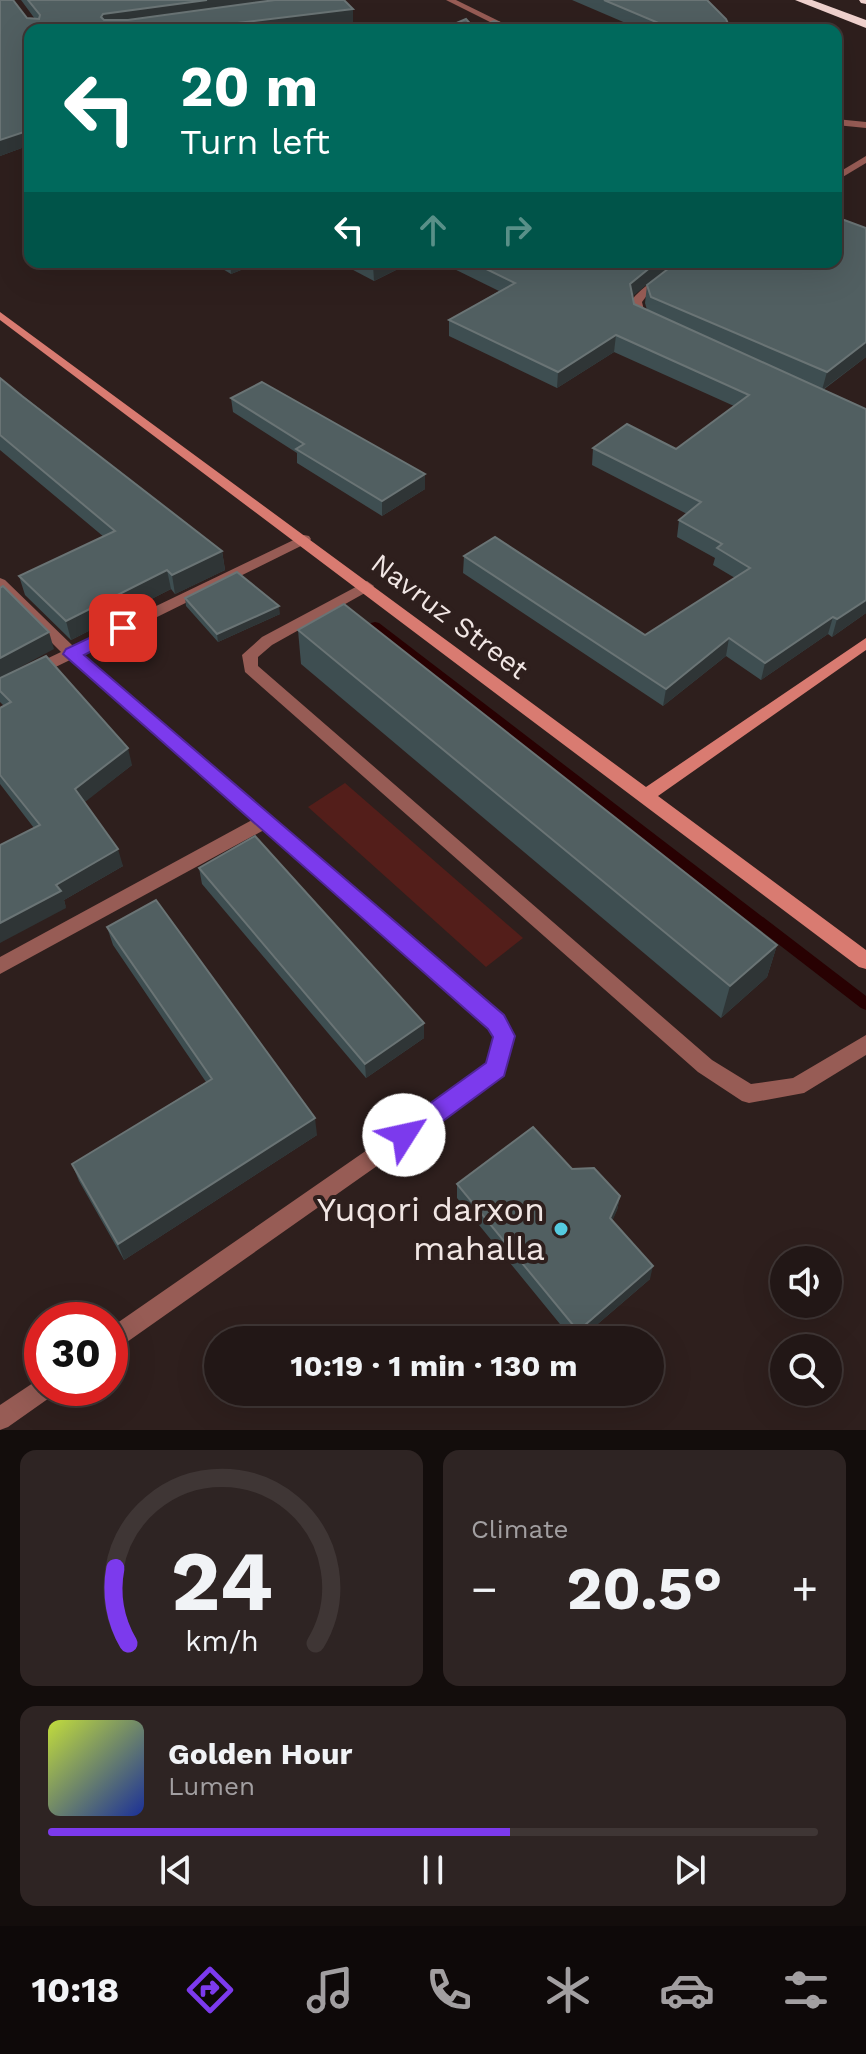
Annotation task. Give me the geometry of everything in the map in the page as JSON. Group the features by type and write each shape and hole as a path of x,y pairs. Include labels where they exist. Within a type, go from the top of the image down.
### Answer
{"highway":[{"path":"801,0 866,24"}],"street":[{"path":"450,0 500,24"},
{"path":"842,123 866,125"},
{"path":"842,174 866,159"},
{"path":"654,325 640,318 636,302 644,292 681,268"},
{"name":"Navruz Street","path":"0,315 866,961"},
{"path":"0,688 304,539"},
{"path":"0,583 72,654 496,1022 504,1036 496,1069 478,1084 128,1329"},
{"path":"367,586 267,641 250,655 250,668 705,1066 749,1094 797,1087 866,1044"},
{"path":"646,796 866,643"},
{"path":"0,966 266,821"},
{"path":"0,1419 24,1402"}],"shaded area":[{"path":"345,783 523,938 486,967 308,807"}],"building":[{"path":"0,0 13,0 27,18 39,19 40,15 28,0 207,0 103,14 101,17 104,20 128,20 275,0 344,0 353,9 229,24 24,24 24,132 0,140"},
{"path":"604,0 707,0 728,24 661,24"},
{"path":"466,19 470,24 454,24"},
{"path":"842,219 866,228 866,342 827,372 651,297 647,285 669,268 842,268"},
{"path":"484,268 650,268 630,284 634,304 866,409 866,600 837,619 833,617 765,663 729,638 666,689 464,556 495,537 645,635 750,568 717,548 722,544 679,520 701,502 593,448 627,424 676,449 749,395 616,335 558,372 449,320 515,283"},
{"path":"0,378 222,551 172,575 167,570 66,621 19,576 115,531 0,435"},
{"path":"262,382 425,474 382,501 296,449 304,444 231,398"},
{"path":"237,572 279,606 217,634 185,598"},
{"path":"3,586 49,632 0,658 0,588"},
{"path":"344,604 777,945 730,986 298,630"},
{"path":"46,656 128,748 75,789 118,849 56,885 61,891 0,923 0,845 40,825 0,775 0,708 11,702 0,691 0,678"},
{"path":"255,836 424,1023 365,1064 199,868"},
{"path":"156,900 315,1118 118,1244 72,1164 212,1079 107,927"},
{"path":"533,1127 572,1169 594,1168 620,1196 610,1218 653,1266 584,1326 574,1326 457,1184"}],"waterway":[{"path":"375,626 866,1004"}],"place":[{"name":"Yuqori darxon mahalla","path":"561,1229"}],"route":[{"path":"123,628 72,654 496,1022 504,1036 496,1069 404,1135"}]}
